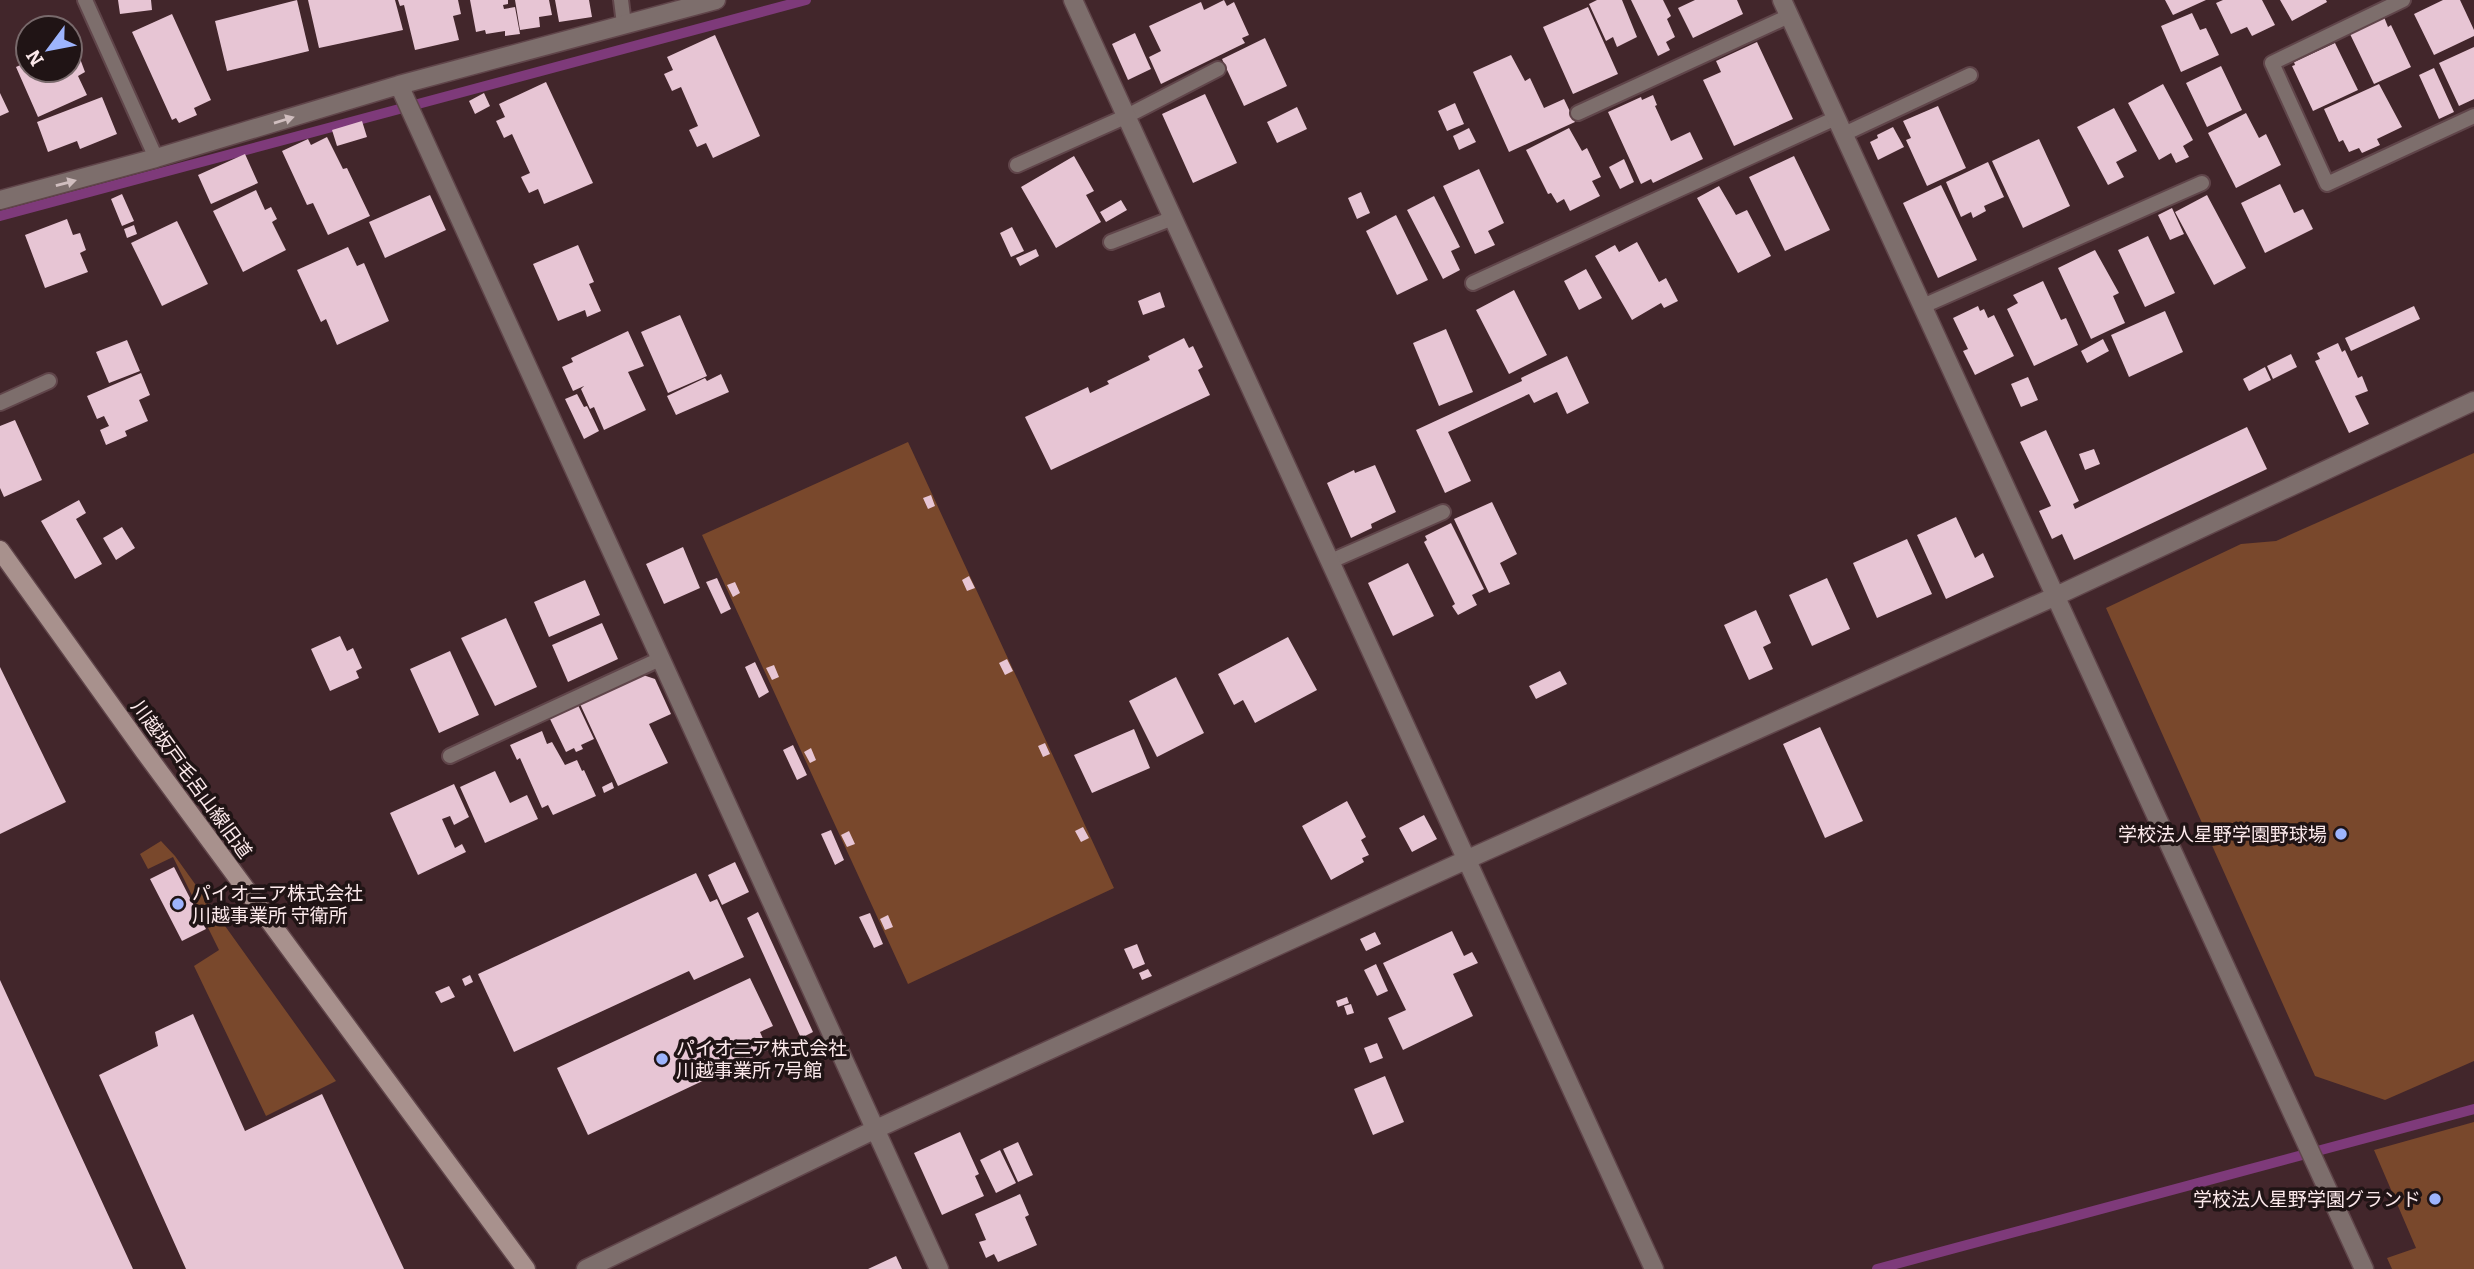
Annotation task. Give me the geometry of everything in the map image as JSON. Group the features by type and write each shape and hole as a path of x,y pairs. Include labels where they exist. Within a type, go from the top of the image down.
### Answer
{"street":[{"path":"0,200 156,158 399,85 716,0"},
{"path":"1073,0 1654,1269"},
{"path":"1786,8 2364,1269"},
{"path":"399,85 939,1269"},
{"path":"586,1269 876,1129 1468,859 2056,596 2474,401"},
{"name":"川越坂戸毛呂山線旧道","path":"0,550 152,762 526,1269"}],"lane":[{"path":"85,0 156,158"},
{"path":"621,0 624,24"},
{"path":"2403,0 2272,63 2327,184 2474,116"},
{"path":"1578,113 1786,8"},
{"path":"1017,165 1127,116 1218,69"},
{"path":"1473,284 1840,126 1970,75"},
{"path":"1923,306 2202,183"},
{"path":"1111,242 1173,218"},
{"path":"0,404 49,381"},
{"path":"1331,561 1443,512"},
{"path":"450,756 660,659"}],"shaded area":[{"path":"908,442 1114,888 908,984 702,535"},
{"name":"学校法人星野学園野球場","path":"2474,453 2474,1061 2385,1100 2315,1076 2106,608 2241,544 2276,541"},
{"path":"161,841 175,856 336,1081 266,1116 194,966 219,950 173,857 148,869 140,854"},
{"name":"学校法人星野学園グランド","path":"2474,1122 2474,1269 2392,1269 2387,1258 2416,1248 2374,1150"}],"building":[{"path":"118,0 151,0 152,10 120,14"},
{"path":"297,0 309,51 227,71 215,21"},
{"path":"308,0 395,0 403,30 319,48"},
{"path":"398,0 458,0 461,14 453,16 459,40 415,50 404,5 400,6"},
{"path":"470,0 508,0 508,4 503,5 504,9 515,7 520,34 505,36 505,31 486,34 485,30 476,32"},
{"path":"515,0 549,0 552,15 539,17 540,27 520,30"},
{"path":"555,0 589,0 592,17 559,22"},
{"path":"1224,0 1227,6 1234,2 1249,35 1242,38 1245,43 1161,84 1149,57 1161,51 1149,26 1201,2 1204,10"},
{"path":"1597,0 1622,0 1637,37 1617,47 1613,37 1606,41 1589,4"},
{"path":"1631,0 1663,0 1671,16 1667,19 1675,37 1666,42 1670,50 1658,56"},
{"path":"1695,0 1737,0 1743,14 1693,38 1678,8"},
{"path":"2165,0 2206,0 2173,15"},
{"path":"2223,0 2262,0 2275,25 2252,36 2247,27 2231,34 2216,3"},
{"path":"2280,0 2326,0 2327,2 2292,21"},
{"path":"2443,0 2460,0 2474,30 2474,36 2434,55 2414,14"},
{"path":"1588,7 1618,74 1573,94 1543,27"},
{"path":"2192,13 2200,30 2206,28 2219,55 2181,72 2161,26"},
{"path":"172,14 211,100 194,108 197,115 179,123 176,118 172,120 132,32"},
{"path":"2384,17 2388,27 2391,25 2411,67 2374,84 2350,34"},
{"path":"1135,33 1151,69 1128,80 1112,44"},
{"path":"715,35 760,136 713,158 706,143 697,147 689,130 698,126 681,87 672,91 664,74 673,70 667,57"},
{"path":"1265,38 1287,86 1244,106 1222,59"},
{"path":"1757,42 1793,119 1734,146 1703,80 1721,72 1716,61"},
{"path":"2335,43 2358,90 2313,111 2292,66 2295,65 2294,62"},
{"path":"2474,47 2474,99 2459,106 2439,63"},
{"path":"1511,55 1525,81 1530,78 1544,108 1564,99 1575,122 1509,152 1473,72"},
{"path":"2221,66 2242,110 2207,127 2186,83"},
{"path":"2434,68 2454,112 2439,119 2419,75"},
{"path":"546,82 593,183 544,204 538,189 529,193 521,177 530,173 512,134 504,138 496,121 505,117 499,104"},
{"path":"23,84 82,84 87,95 38,117"},
{"path":"2163,84 2193,140 2183,146 2189,157 2176,163 2171,153 2159,160 2128,103"},
{"path":"2379,84 2402,127 2377,139 2380,145 2362,153 2359,148 2349,152 2343,140 2339,142 2324,109"},
{"path":"0,93 9,112 0,116"},
{"path":"484,93 490,106 475,114 469,101"},
{"path":"1205,94 1237,163 1193,183 1162,114"},
{"path":"1653,95 1657,105 1655,106 1671,141 1690,132 1703,159 1653,183 1651,179 1641,184 1608,112 1641,97 1642,100"},
{"path":"102,97 117,134 80,149 77,141 48,152 37,122"},
{"path":"1455,103 1464,124 1447,131 1438,111"},
{"path":"1938,106 1966,168 1927,186 1906,140 1911,138 1903,121"},
{"path":"1297,107 1307,129 1277,143 1267,122"},
{"path":"2114,108 2137,151 2116,162 2124,177 2108,185 2077,127"},
{"path":"2246,113 2259,138 2266,134 2281,165 2236,188 2208,133"},
{"path":"362,121 367,137 337,146 332,130"},
{"path":"1893,127 1904,147 1878,160 1870,142"},
{"path":"1469,128 1476,142 1459,150 1453,136"},
{"path":"1569,128 1582,151 1587,148 1601,177 1592,181 1600,196 1570,211 1564,199 1557,203 1551,193 1548,194 1526,150"},
{"path":"327,137 343,169 347,168 370,216 328,235 313,203 307,205 282,151 308,139 311,145"},
{"path":"2039,139 2070,206 2023,228 1992,161"},
{"path":"245,154 258,183 211,204 198,175"},
{"path":"1074,156 1094,191 1086,195 1101,222 1056,248 1021,187"},
{"path":"1794,156 1830,230 1785,251 1749,177"},
{"path":"1624,159 1634,182 1620,189 1609,167"},
{"path":"1988,162 2004,197 1984,206 1986,211 1973,218 1971,212 1961,217 1946,182"},
{"path":"1479,169 1504,223 1488,231 1495,245 1475,254 1443,186"},
{"path":"2280,184 2294,213 2303,209 2313,229 2265,253 2241,203"},
{"path":"1941,185 1977,260 1938,278 1903,203"},
{"path":"1719,186 1736,215 1747,210 1771,256 1738,273 1697,198"},
{"path":"256,190 265,210 271,207 277,219 272,222 286,250 243,272 213,211"},
{"path":"1361,192 1370,213 1357,219 1348,198"},
{"path":"122,194 134,221 122,226 111,199"},
{"path":"430,195 446,230 385,258 369,222"},
{"path":"2207,195 2246,268 2214,285 2175,212"},
{"path":"1434,196 1460,247 1451,251 1460,270 1443,279 1407,210"},
{"path":"1121,200 1127,210 1106,222 1100,212"},
{"path":"2172,208 2184,234 2170,240 2158,215"},
{"path":"1396,215 1428,280 1397,295 1366,231"},
{"path":"67,219 73,235 80,233 86,250 80,253 88,272 45,288 25,235"},
{"path":"177,221 208,284 162,306 131,243"},
{"path":"134,225 137,234 127,238 124,229"},
{"path":"1012,227 1024,251 1011,257 1000,233"},
{"path":"2148,236 2175,293 2145,307 2118,250"},
{"path":"1637,242 1659,282 1666,278 1678,301 1664,308 1661,303 1632,320 1595,256 1615,245 1619,252"},
{"path":"578,245 594,282 589,284 601,311 587,317 585,310 558,321 533,264"},
{"path":"348,247 357,266 364,263 389,321 337,345 326,319 321,322 297,270"},
{"path":"1036,249 1039,256 1020,266 1016,258"},
{"path":"2095,250 2119,293 2113,296 2125,323 2091,339 2058,268"},
{"path":"1586,269 1602,298 1579,310 1564,281"},
{"path":"2043,281 2061,320 2066,318 2078,345 2034,366 2007,309 2018,303 2013,295"},
{"path":"1514,290 1547,355 1509,374 1476,310"},
{"path":"1160,292 1165,307 1143,315 1138,301"},
{"path":"1978,306 1980,311 1984,309 1988,318 1994,315 2014,356 1975,375 1963,351 1968,349 1953,318"},
{"path":"2414,306 2420,319 2351,351 2345,338"},
{"path":"2165,311 2183,352 2129,377 2111,335"},
{"path":"680,315 707,376 668,393 641,332"},
{"path":"1446,329 1473,392 1439,406 1413,343"},
{"path":"628,331 644,366 628,372 646,410 604,430 594,407 590,409 581,389 584,386 573,391 562,367 573,362 571,358"},
{"path":"1184,338 1189,348 1193,346 1203,367 1198,370 1210,395 1051,470 1025,417 1088,387 1090,393 1109,384 1107,381 1150,360 1148,356"},
{"path":"2103,339 2109,351 2087,363 2081,351"},
{"path":"127,340 140,371 109,383 96,352"},
{"path":"2338,343 2342,352 2345,350 2358,378 2362,376 2368,391 2355,396 2369,424 2349,433 2315,361 2320,359 2317,353"},
{"path":"2291,354 2297,367 2273,379 2267,366"},
{"path":"1567,356 1589,403 1567,414 1557,392 1534,403 1529,394 1448,432 1471,481 1445,493 1416,430 1522,381 1521,378"},
{"path":"2265,367 2271,380 2249,391 2243,379"},
{"path":"141,373 150,395 139,400 148,421 125,431 127,436 106,445 100,430 109,426 104,416 97,419 87,396"},
{"path":"721,374 729,392 676,415 667,396 705,378 707,381"},
{"path":"2028,377 2038,400 2021,407 2011,384"},
{"path":"577,394 584,407 587,406 599,431 584,439 565,399"},
{"path":"15,420 42,480 4,497 0,488 0,426"},
{"path":"2247,427 2267,469 2074,560 2062,534 2052,539 2039,511 2051,506 2020,442 2046,430 2079,501 2073,504 2075,509"},
{"path":"2094,449 2100,464 2085,470 2079,454"},
{"path":"1375,465 1396,512 1371,524 1372,528 1351,538 1327,483 1354,470 1355,473"},
{"path":"931,495 935,506 928,509 923,498"},
{"path":"79,500 86,513 76,519 102,564 75,579 41,521"},
{"path":"1492,502 1517,554 1500,563 1510,584 1489,593 1454,519"},
{"path":"1956,517 1975,558 1983,553 1994,577 1946,599 1917,535"},
{"path":"1451,523 1484,589 1472,595 1477,605 1458,615 1424,542 1427,540 1425,536"},
{"path":"122,527 135,548 116,560 103,538"},
{"path":"1907,539 1932,594 1877,618 1853,563"},
{"path":"683,547 700,588 664,604 646,564"},
{"path":"1408,563 1434,616 1393,636 1368,583"},
{"path":"969,576 975,588 967,591 962,580"},
{"path":"717,578 731,609 721,614 706,582"},
{"path":"1827,578 1850,629 1812,646 1789,595"},
{"path":"585,580 600,615 549,637 534,602"},
{"path":"735,582 740,593 733,597 727,585"},
{"path":"1756,610 1771,643 1763,647 1773,669 1749,680 1724,625"},
{"path":"506,618 537,687 495,706 461,638"},
{"path":"602,623 618,659 568,682 552,645"},
{"path":"340,636 347,651 353,648 362,668 356,671 359,678 330,691 311,649"},
{"path":"1288,637 1317,690 1255,723 1243,700 1234,705 1218,674"},
{"path":"450,651 479,715 439,733 410,669"},
{"path":"1007,659 1013,671 1005,675 999,663"},
{"path":"755,662 769,692 759,698 745,667"},
{"path":"774,665 779,677 772,680 766,668"},
{"path":"0,667 66,802 0,834"},
{"path":"1560,671 1567,684 1536,699 1529,686"},
{"path":"643,675 655,679 671,714 649,724 668,763 618,786 580,704"},
{"path":"1176,677 1204,733 1157,757 1129,701"},
{"path":"578,705 594,739 581,745 583,749 576,752 574,748 566,752 550,719"},
{"path":"1820,727 1863,821 1825,838 1783,744"},
{"path":"1134,729 1150,768 1092,793 1074,755"},
{"path":"542,731 547,744 552,742 565,765 577,760 596,796 553,815 548,805 542,808 520,758 517,760 510,745"},
{"path":"1045,743 1050,754 1043,757 1038,746"},
{"path":"793,745 807,775 797,780 783,750"},
{"path":"811,748 816,760 810,763 804,752"},
{"path":"495,771 510,803 527,795 538,819 485,843 460,787"},
{"path":"612,782 614,788 604,793 602,787"},
{"path":"454,784 469,817 454,825 450,816 442,819 455,848 462,844 466,852 418,875 390,813"},
{"path":"1347,801 1366,837 1361,840 1369,855 1362,858 1364,862 1331,880 1302,826"},
{"path":"1424,815 1437,839 1412,852 1399,828"},
{"path":"1083,827 1089,838 1081,842 1075,831"},
{"path":"831,830 844,860 835,865 821,834"},
{"path":"849,831 855,844 847,847 841,835"},
{"path":"735,862 749,892 722,905 708,875"},
{"name":"パイオニア株式会社 川越事業所 守衛所","path":"174,867 206,929 182,941 150,879"},
{"path":"696,873 710,902 717,899 744,957 694,980 689,971 514,1052 478,974"},
{"path":"758,912 813,1032 801,1038 747,918"},
{"path":"870,913 883,944 874,948 859,917"},
{"path":"888,915 893,927 885,930 880,919"},
{"path":"1452,931 1464,956 1472,952 1478,963 1453,974 1473,1016 1403,1050 1388,1018 1406,1010 1383,963"},
{"path":"1375,932 1381,944 1366,951 1360,939"},
{"path":"1137,944 1145,964 1133,969 1124,949"},
{"path":"1376,964 1388,991 1377,996 1364,970"},
{"path":"1148,969 1152,976 1142,980 1139,973"},
{"path":"470,975 473,982 465,986 462,979"},
{"name":"パイオニア株式会社 川越事業所 7号館","path":"750,978 773,1026 760,1032 768,1050 588,1135 557,1068"},
{"path":"0,980 133,1269 0,1269"},
{"path":"449,986 455,997 441,1003 435,992"},
{"path":"1347,997 1349,1003 1338,1007 1336,1001"},
{"path":"1351,1004 1354,1013 1347,1015 1344,1006"},
{"path":"193,1014 245,1131 322,1094 404,1269 186,1269 99,1075 158,1046 155,1032"},
{"path":"1377,1043 1383,1058 1370,1063 1364,1048"},
{"path":"1385,1076 1404,1122 1373,1135 1354,1089"},
{"path":"960,1132 979,1174 975,1176 984,1196 942,1215 914,1153"},
{"path":"1018,1142 1033,1175 1018,1182 1003,1149"},
{"path":"1000,1150 1016,1183 996,1193 980,1160"},
{"path":"1020,1194 1029,1215 1025,1217 1037,1245 998,1262 994,1254 986,1258 979,1242 986,1240 975,1214"},
{"path":"896,1256 902,1269 868,1269"}],"waterway":[{"path":"0,216 806,0"},
{"path":"1877,1269 2474,1109"}],"place":[{"name":"学校法人星野学園野球場","path":"2341,834"},
{"name":"パイオニア株式会社 川越事業所 守衛所","path":"178,904"},
{"name":"パイオニア株式会社 川越事業所 7号館","path":"662,1059"},
{"name":"学校法人星野学園グランド","path":"2435,1199"}]}
